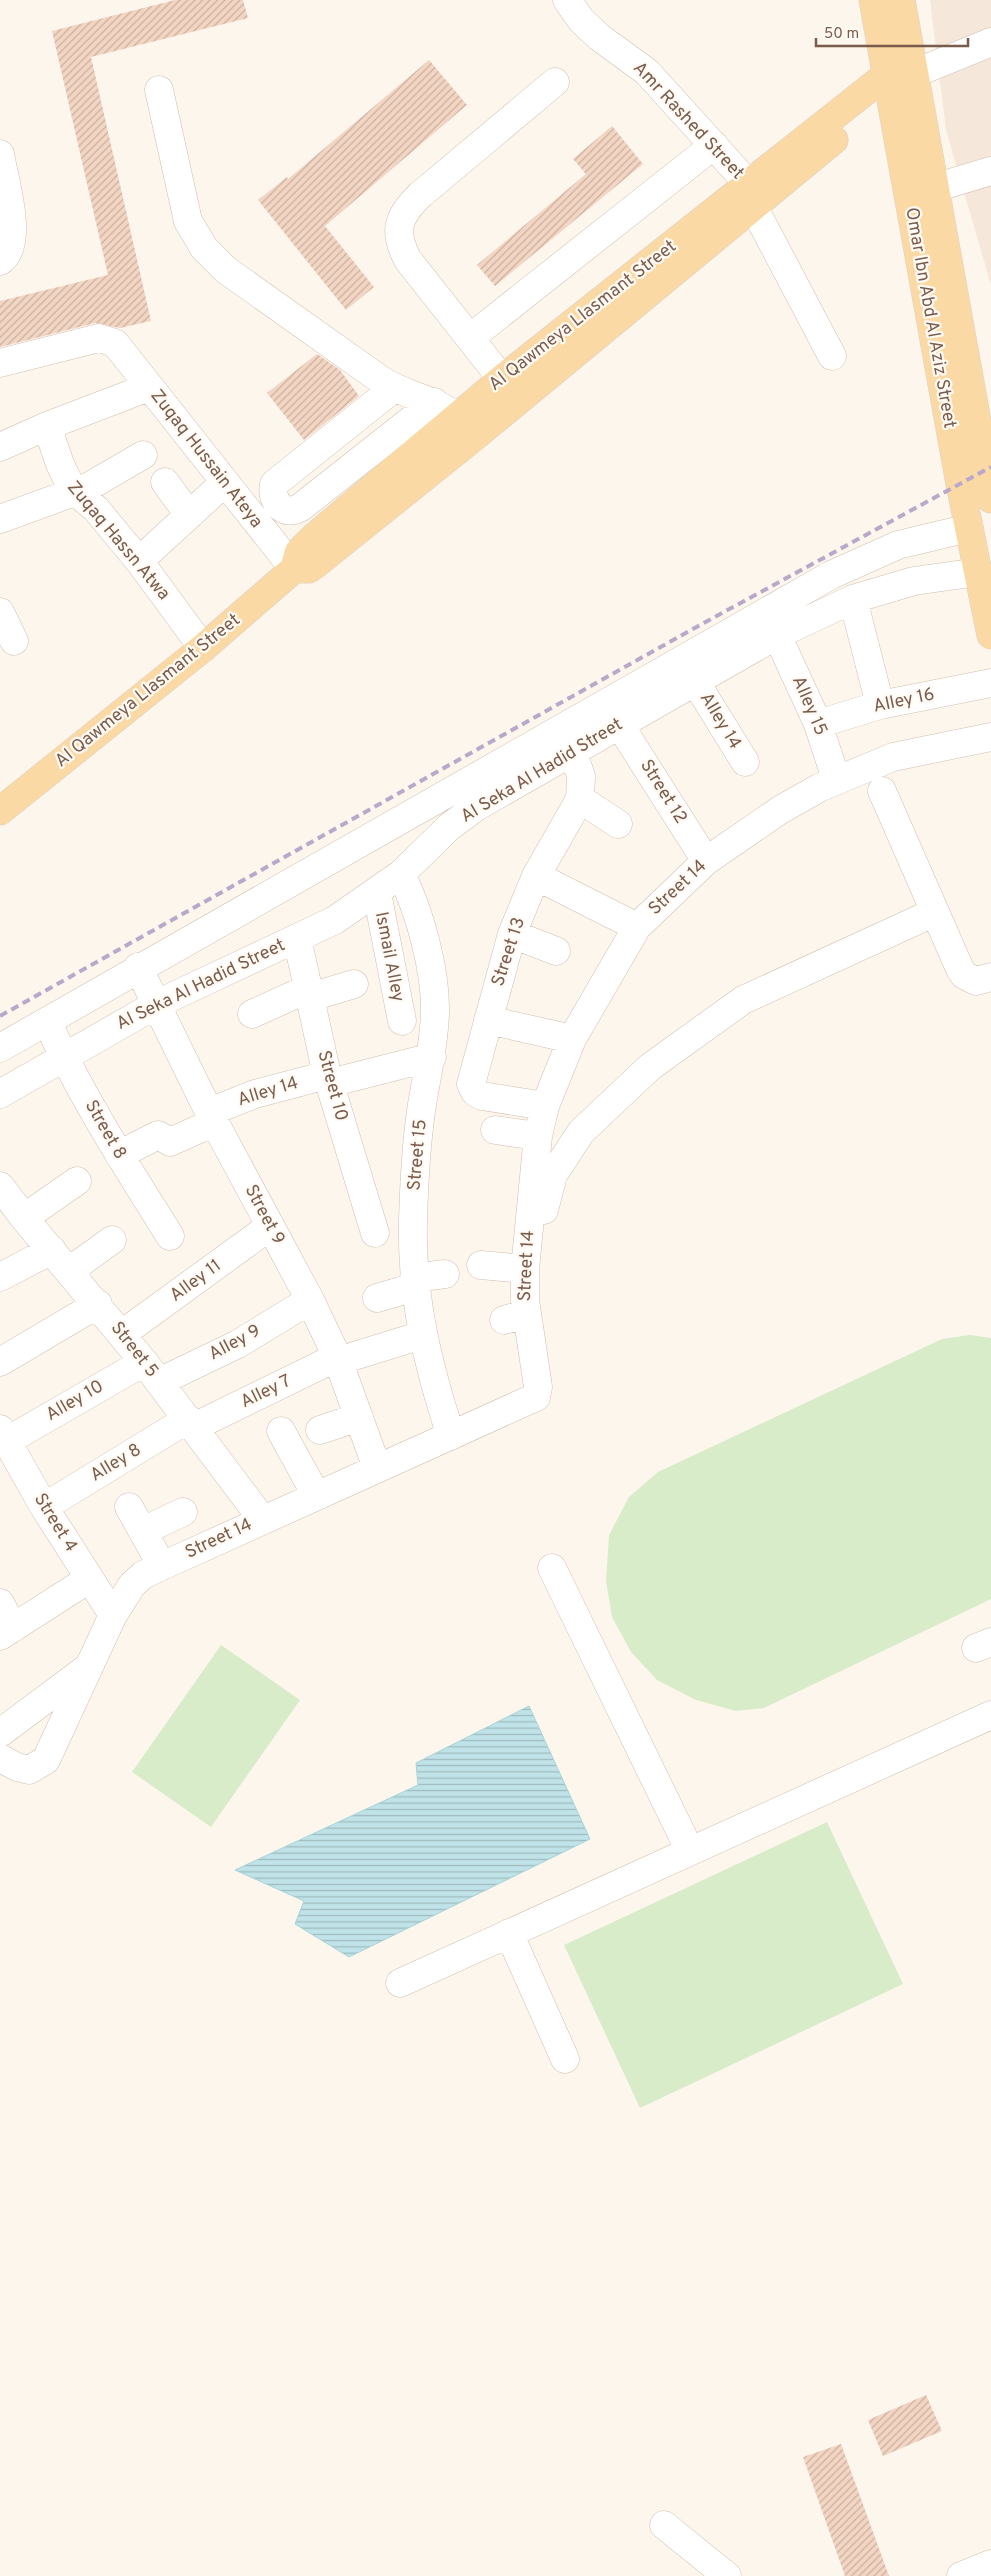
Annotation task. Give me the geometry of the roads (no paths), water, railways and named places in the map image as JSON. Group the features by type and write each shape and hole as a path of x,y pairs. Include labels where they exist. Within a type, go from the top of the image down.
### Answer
{"main road":[{"name":"Omar Ibn Abd Al Aziz Street","path":"873,0 951,435 991,635"},
{"name":"Omar Ibn Abd Al Aziz Street","path":"901,0 978,430 988,462 991,500"},
{"name":"Al Qawmeya Llasmant Street","path":"294,569 309,569 316,564 473,438 751,197 888,83"},
{"name":"Al Qawmeya Llasmant Street","path":"0,812 203,648 294,569 296,558 305,545 502,379 751,197"},
{"path":"456,417 473,438"},
{"path":"951,435 978,430"}],"street":[{"name":"Amr Rashed Street","path":"567,0 581,20 594,33 647,72 738,171 832,356"},
{"path":"913,74 991,42"},
{"path":"502,379 408,260 399,244 399,225 406,208 420,195 555,82"},
{"path":"159,90 188,221 204,248 226,270 394,388 434,402 456,417"},
{"path":"470,338 714,145"},
{"path":"0,154 13,240 4,259 0,262"},
{"path":"934,188 991,172"},
{"name":"Zuqaq Hussain Ateya","path":"0,363 99,338 110,340 294,569"},
{"path":"0,447 46,426 149,387"},
{"path":"394,388 274,484 272,491 274,499 281,508 295,511 301,507 434,402"},
{"name":"Zuqaq Hassn Atwa","path":"46,426 60,464 74,492 92,505 140,561 203,648"},
{"path":"0,519 74,492 103,479 143,455"},
{"path":"165,482 190,515"},
{"path":"140,561 224,483"},
{"name":"Al Seka Al Hadid Street","path":"0,1048 138,967 831,575 898,545 969,528"},
{"name":"Al Seka Al Hadid Street","path":"0,1094 157,1004 336,920 401,874 449,827 476,807 572,750 778,635 853,599 914,581 978,572"},
{"path":"853,599 880,705"},
{"path":"0,612 14,640"},
{"name":"Alley 15","path":"778,635 818,724 836,779"},
{"name":"Alley 14","path":"695,681 745,762"},
{"name":"Alley 16","path":"818,724 880,705 991,683"},
{"name":"Street 12","path":"619,724 706,861"},
{"name":"Street 14","path":"0,1758 17,1767 29,1770 46,1760 113,1615 132,1585 143,1575 262,1519 536,1397 538,1386 515,1317 525,1268 538,1136 545,1106 572,1039 637,927 706,861 780,810 836,779 893,757 991,738"},
{"name":"Street 13","path":"545,1106 482,1096 474,1092 471,1084 512,934 536,876 580,799 581,776 572,750"},
{"path":"882,791 964,975 976,981 991,977"},
{"path":"580,799 618,824"},
{"name":"Street 15","path":"401,874 422,928 435,1012 432,1057 422,1110 416,1167 413,1221 414,1282 422,1335 450,1436"},
{"path":"536,876 637,927"},
{"name":"Ismail Alley","path":"376,893 402,1021"},
{"path":"540,1226 552,1175 581,1132 650,1067 743,1000 935,912"},
{"path":"512,934 556,951"},
{"name":"Street 10","path":"297,938 329,1079 375,1234"},
{"name":"Street 9","path":"138,967 212,1117 269,1227 310,1300 337,1359 377,1468"},
{"path":"252,1014 310,992 354,984"},
{"path":"488,1020 572,1039"},
{"name":"Street 8","path":"47,1021 63,1057 120,1156 170,1236"},
{"name":"Alley 14","path":"120,1156 158,1135 170,1142 255,1094 432,1057"},
{"path":"495,1130 538,1136"},
{"path":"24,1218 77,1182"},
{"name":"Street 5","path":"0,1186 24,1218 122,1334 262,1519"},
{"name":"Alley 11","path":"122,1334 269,1227"},
{"path":"69,1271 112,1240"},
{"path":"0,1277 52,1250"},
{"path":"481,1265 525,1268"},
{"path":"376,1298 414,1282 445,1274"},
{"name":"Alley 9","path":"151,1372 238,1344 310,1300"},
{"path":"0,1362 98,1304"},
{"name":"Alley 7","path":"191,1423 337,1359 422,1335"},
{"name":"Alley 10","path":"6,1451 151,1372"},
{"path":"320,1430 359,1417"},
{"name":"Alley 8","path":"44,1507 191,1423"},
{"path":"281,1430 316,1495"},
{"name":"Street 4","path":"6,1451 113,1615"},
{"path":"130,1507 162,1566"},
{"path":"142,1531 183,1512"},
{"path":"552,1568 690,1852"},
{"path":"0,1603 6,1632 89,1579"},
{"path":"0,1733 87,1668"},
{"path":"400,1983 991,1715"},
{"path":"509,1933 565,2059"},
{"path":"664,2525 727,2576"},
{"path":"961,2576 991,2564"}],"water":[{"path":"529,1706 590,1839 349,1957 295,1924 304,1901 235,1870 418,1785 416,1763"}],"railway":[{"path":"0,1016 700,625 991,467"}]}
